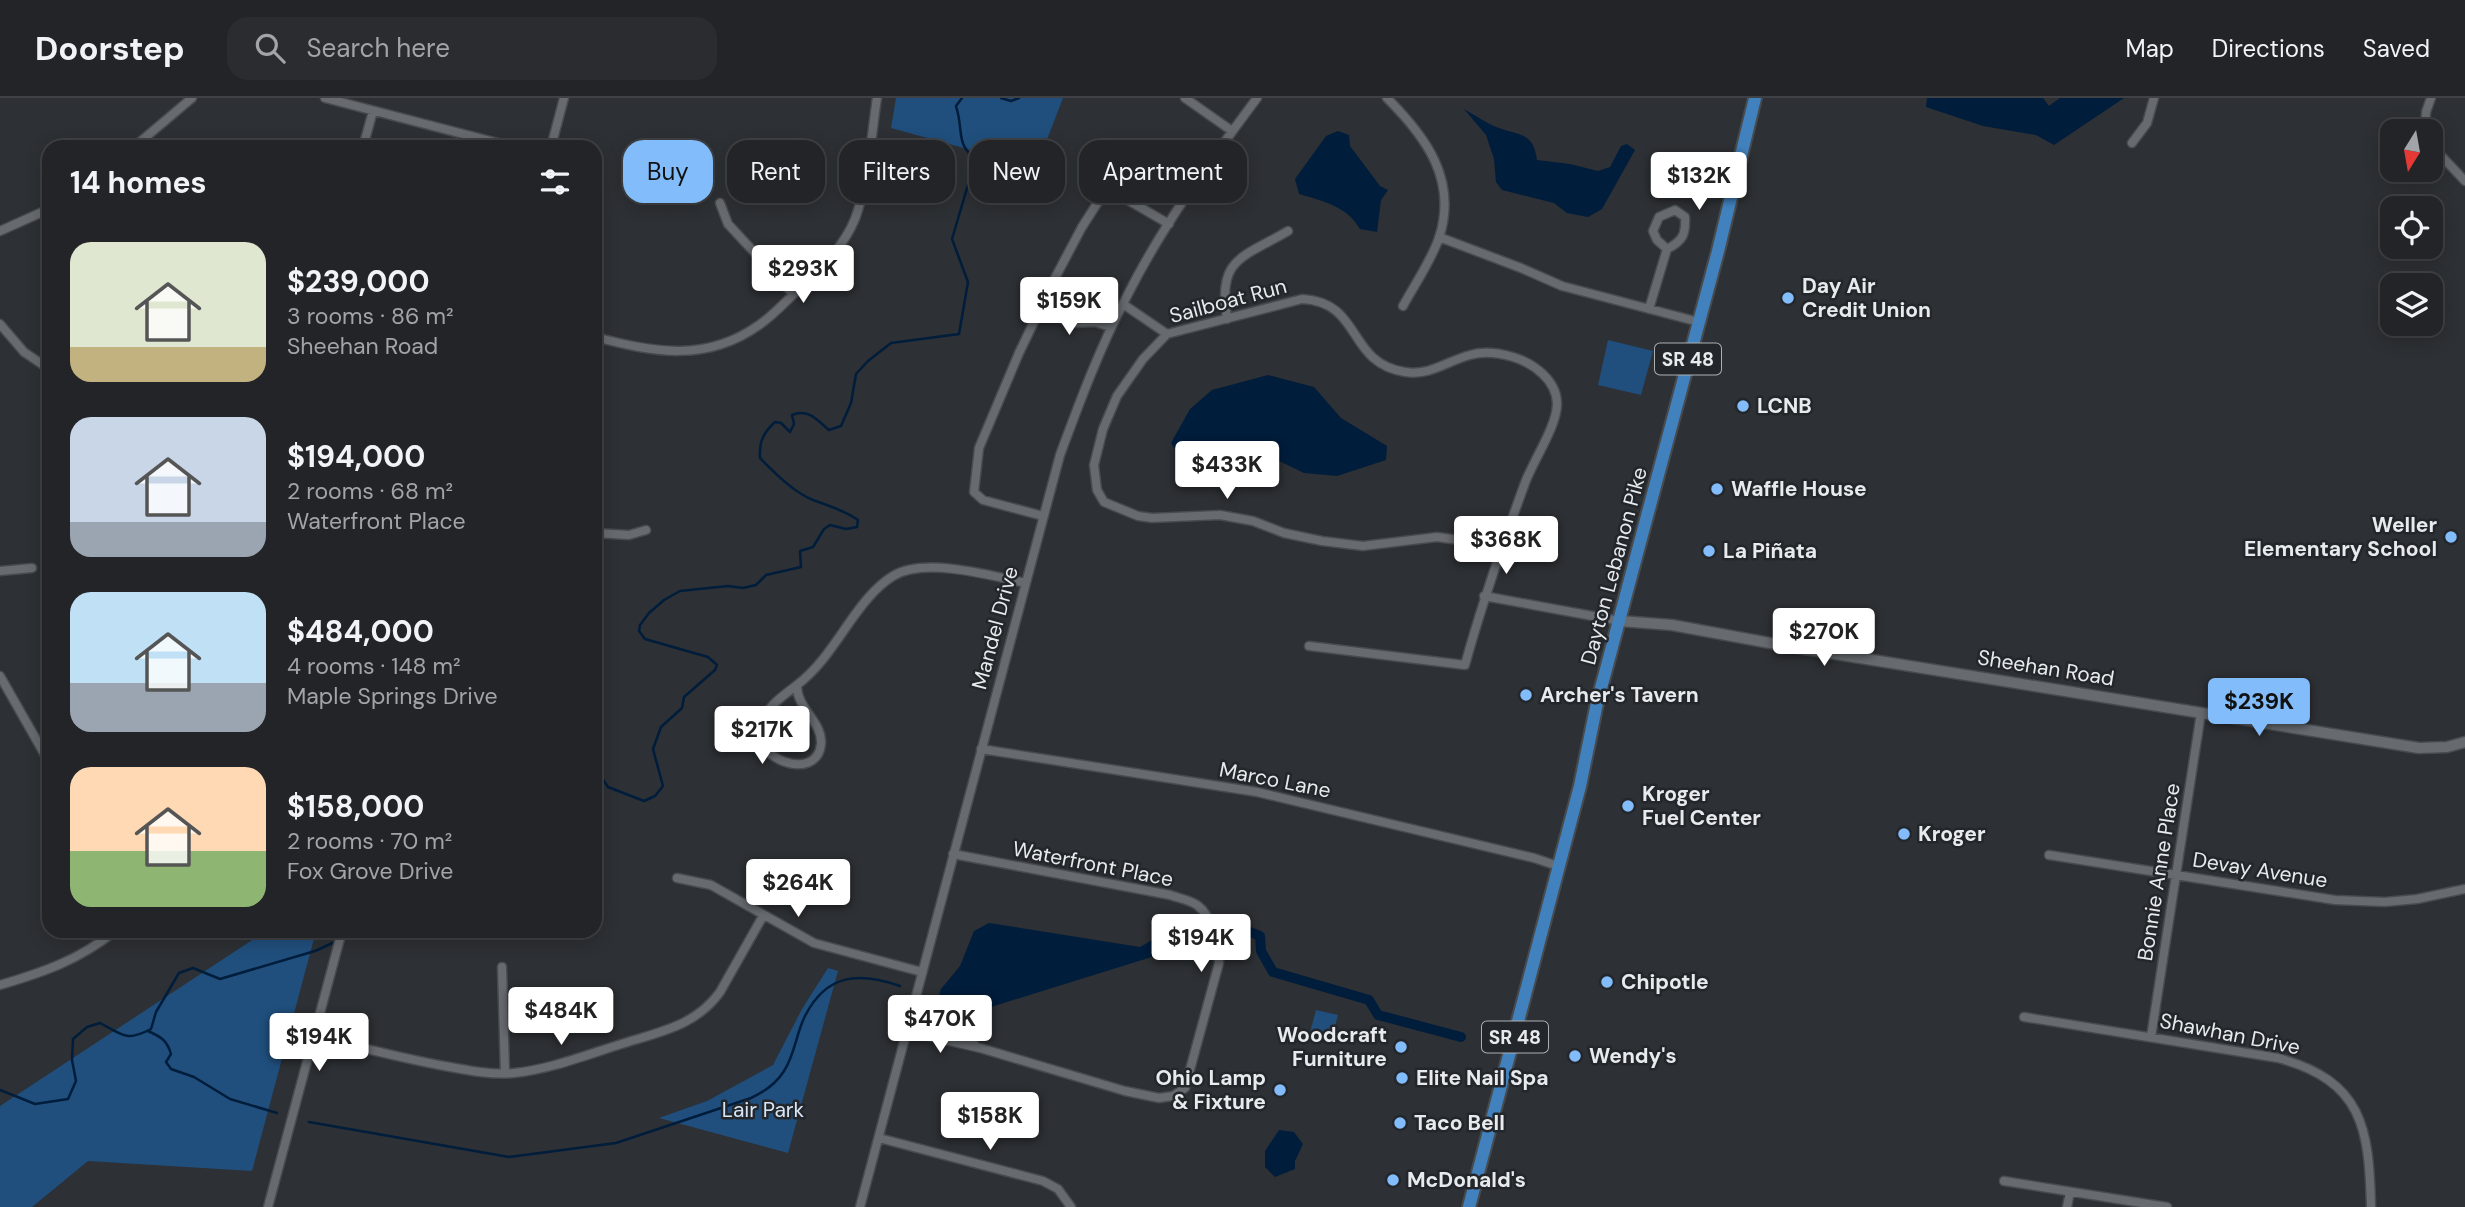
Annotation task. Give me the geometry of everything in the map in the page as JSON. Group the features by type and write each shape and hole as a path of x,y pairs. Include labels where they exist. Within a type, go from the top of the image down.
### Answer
{"main road":[{"name":"Dayton Lebanon Pike","path":"1469,1207 1580,786 1597,703 1699,321 1755,98"}],"street":[{"path":"145,140 192,98"},
{"path":"325,98 486,140"},
{"path":"553,140 564,98"},
{"path":"602,339 659,351 682,351 708,348 742,335 759,325 833,255 850,230 862,193 877,98"},
{"path":"1185,98 1232,131"},
{"name":"Mandel Drive","path":"860,1207 1025,583 1065,442 1084,390 1123,304 1169,224 1256,98"},
{"path":"1387,98 1428,145 1437,164 1444,195 1439,237 1403,306"},
{"path":"2132,143 2147,123 2154,98"},
{"path":"2426,119 2431,98"},
{"path":"365,140 373,111"},
{"path":"2443,158 2465,181"},
{"path":"1043,516 983,500 974,492 979,448 1019,354 1082,226 1107,188 1169,224"},
{"path":"720,203 728,224 793,294"},
{"path":"1649,309 1667,249 1678,244 1686,232 1685,217 1675,210 1659,217 1653,231 1657,240 1667,249"},
{"path":"0,231 42,212"},
{"path":"1227,319 1223,295 1226,278 1234,263 1288,231"},
{"path":"1439,237 1510,263 1562,286 1699,321"},
{"name":"Sailboat Run","path":"1309,646 1465,665 1484,596 1503,546 1527,479 1551,427 1557,404 1553,388 1543,373 1528,362 1490,352 1471,355 1424,373 1385,367 1368,355 1338,312 1319,300 1302,299 1167,334 1143,359 1117,396 1103,429 1094,465 1097,490 1104,502 1152,519 1220,515 1253,521 1284,533 1363,546 1437,537 1503,546"},
{"path":"1123,304 1167,334"},
{"path":"1040,309 1070,323 1095,322 1111,327"},
{"path":"0,324 24,352 42,364"},
{"path":"602,533 629,535 646,530"},
{"path":"797,685 798,699 821,734 817,756 812,761 798,765 772,755 761,742 759,730 771,707 828,655 869,597 880,586 899,573 916,567 944,568 1025,583"},
{"path":"0,571 32,568"},
{"path":"1484,596 1620,621"},
{"name":"Sheehan Road","path":"1620,621 1672,625 1792,648 2419,748 2447,747 2465,742"},
{"path":"0,677 42,748"},
{"name":"Bonnie Anne Place","path":"2151,1037 2201,713"},
{"name":"Marco Lane","path":"981,749 1257,792 1525,855 1558,866"},
{"name":"Waterfront Place","path":"906,1031 980,1048 1125,1091 1159,1098 1173,1096 1185,1088 1219,963 1218,945 1210,923 1197,905 1170,895 953,854"},
{"name":"Devay Avenue","path":"2049,855 2335,900 2360,902 2417,899 2465,889"},
{"path":"677,878 711,885 814,943 922,972"},
{"path":"314,1036 415,1061 479,1072 506,1073 551,1065 675,1028 695,1018 720,992 763,916"},
{"path":"0,985 74,960 105,938"},
{"path":"268,1207 340,938"},
{"path":"502,967 506,1073"},
{"name":"Shawhan Drive","path":"2024,1017 2278,1058 2310,1068 2334,1084 2351,1103 2363,1126 2369,1165 2371,1207"},
{"name":"Waterfront Place","path":"910,1018 948,1030 980,1048"},
{"path":"879,1138 1043,1181 1058,1189 1071,1207"},
{"path":"2004,1181 2167,1207"},
{"path":"2067,1207 2070,1192"}],"green space":[{"path":"896,98 1063,98 1047,140 969,140 969,150 955,146 955,140 934,140 891,128"},
{"path":"1608,340 1653,351 1641,395 1598,385"},
{"path":"255,938 314,938 252,1171 88,1161 32,1207 0,1207 0,1106"},
{"name":"Lair Park","path":"828,968 838,971 788,1153 659,1118 707,1101 773,1065 802,1009"},
{"path":"1316,1010 1338,1015 1331,1041 1309,1036"}],"shaded area":[{"path":"1927,98 2043,98 2049,106 2060,98 2124,98 2054,145 2036,135 1983,126 1926,107"},
{"path":"1464,109 1495,126 1525,137 1533,145 1537,160 1598,171 1610,167 1621,146 1627,144 1635,150 1602,209 1588,217 1567,213 1554,203 1502,190 1496,182 1494,159 1486,135"},
{"path":"1338,131 1349,135 1350,146 1380,186 1388,190 1381,200 1377,232 1360,229 1355,221 1341,210 1299,194 1295,179 1326,136"},
{"path":"1268,375 1314,387 1341,418 1387,446 1386,460 1337,476 1304,473 1275,459 1239,451 1177,453 1171,443 1190,409 1212,390"},
{"path":"1183,918 1203,924 1204,934 1187,946 975,1012 949,1009 937,1001 941,989 960,966 974,931 989,923 1140,947"},
{"path":"1279,1130 1294,1132 1303,1144 1295,1161 1295,1169 1275,1177 1265,1167 1265,1151"}],"waterway":[{"path":"602,778 608,787 644,801 655,796 663,786 653,749 661,727 682,708 684,697 715,670 717,665 708,657 645,639 639,631 649,613 680,591 728,586 743,588 756,585 766,575 801,567 800,551 813,547 824,529 830,525 846,529 857,527 858,520 813,500 784,481 760,458 761,442 775,422 781,423 790,432 794,424 792,415 798,413 812,416 829,430 841,426 851,403 856,374 891,343 959,334 968,282 952,239 970,178 978,175 983,168 963,145 956,106 962,98"},
{"path":"1001,98 1011,101 1019,98"},
{"path":"1226,922 1260,936 1261,951 1273,972 1369,1000 1378,1015 1461,1037"},
{"path":"343,938 423,938"},
{"path":"0,1090 35,1104 68,1099 76,1081 72,1060 73,1039 87,1027 100,1023 120,1034 130,1036 143,1033 151,1029 156,1012 179,973 193,968 220,979 315,951 337,941"},
{"path":"309,1122 509,1157 616,1143 761,1093 781,1076 805,1016 823,991 834,984 858,978 900,986"},
{"path":"148,1031 168,1045 171,1054 166,1062 171,1069 194,1077 230,1099 277,1113"}],"place":[{"name":"Day Air Credit Union","path":"1788,298"},
{"name":"LCNB","path":"1743,406"},
{"name":"Waffle House","path":"1717,489"},
{"name":"Weller Elementary School","path":"2451,537"},
{"name":"La Piñata","path":"1709,551"},
{"name":"Archer's Tavern","path":"1526,695"},
{"name":"Kroger Fuel Center","path":"1628,806"},
{"name":"Kroger","path":"1904,834"},
{"name":"Chipotle","path":"1607,982"},
{"name":"Woodcraft Furniture","path":"1401,1047"},
{"name":"Wendy's","path":"1575,1056"},
{"name":"Elite Nail Spa","path":"1402,1078"},
{"name":"Ohio Lamp & Fixture","path":"1280,1090"},
{"name":"Taco Bell","path":"1400,1123"},
{"name":"McDonald's","path":"1393,1180"}]}
